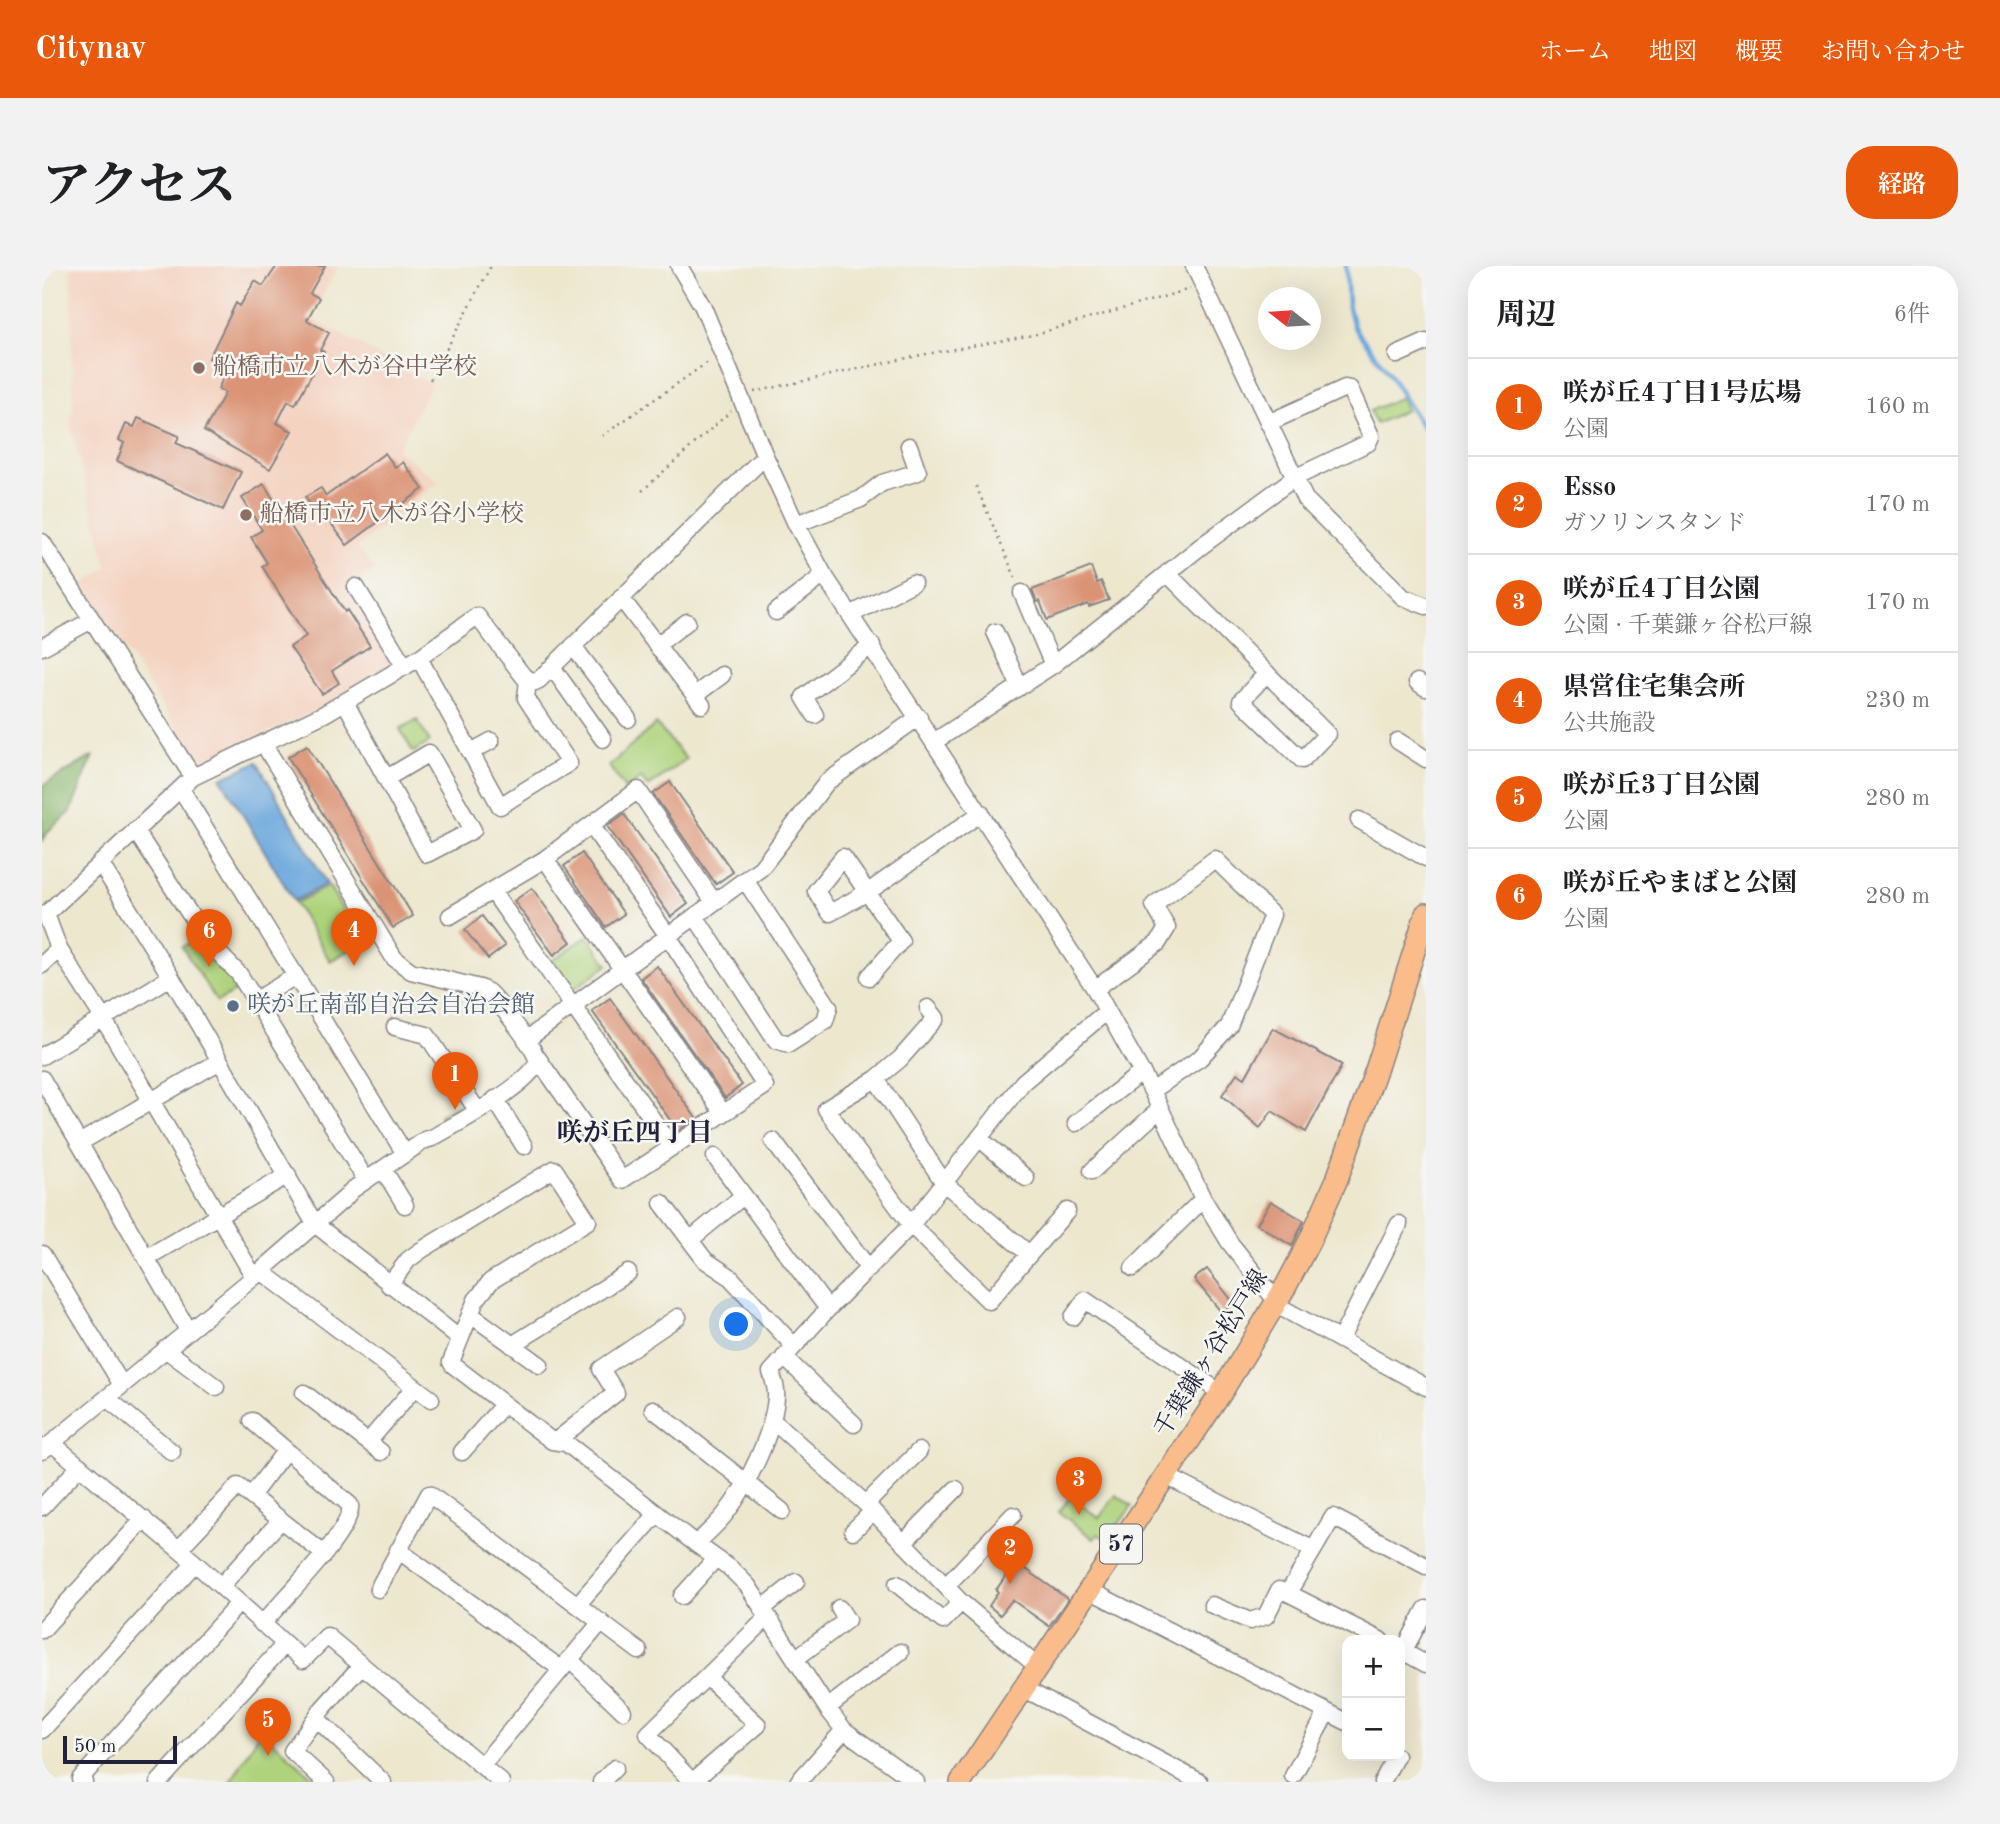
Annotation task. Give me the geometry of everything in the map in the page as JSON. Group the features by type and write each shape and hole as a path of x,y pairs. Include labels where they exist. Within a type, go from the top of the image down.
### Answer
{"main road":[{"name":"千葉鎌ヶ谷松戸線","path":"961,1782 1221,1393 1276,1303 1310,1240 1337,1179 1377,1067 1426,914"}],"street":[{"path":"679,266 703,307 765,456 796,524 824,575 1095,989 1152,1091 1203,1199 1230,1242 1276,1303 1340,1340 1424,1380"},
{"path":"1194,266 1304,499 1403,597 1426,606"},
{"path":"1397,355 1426,342"},
{"path":"935,741 1053,665 1167,573 1294,478 1368,443 1371,436 1350,389 1345,388 1268,423"},
{"path":"796,524 861,499 882,483 918,472 909,446"},
{"path":"431,1399 257,1274 219,1217 103,1018 59,949 44,911 193,777 345,702 419,658 477,616 528,680 535,682 765,456"},
{"path":"42,542 193,777"},
{"path":"1167,573 1267,673 1327,734 1302,760 1241,701 1267,673"},
{"path":"776,612 824,575"},
{"path":"852,614 913,583"},
{"path":"356,587 405,667"},
{"path":"1022,593 1053,665"},
{"path":"621,598 699,700 722,675"},
{"path":"42,648 92,620"},
{"path":"657,645 687,622"},
{"path":"995,632 1020,687"},
{"path":"815,715 804,698 872,645"},
{"path":"573,646 628,719"},
{"path":"419,658 500,806 569,763 526,698 528,680"},
{"path":"552,667 603,739"},
{"path":"345,702 427,854 473,830 429,753 387,778"},
{"path":"526,1041 761,868 827,782 919,717"},
{"path":"471,752 491,741"},
{"path":"1398,741 1426,759"},
{"path":"263,743 394,958 411,971 488,992 526,1041 535,1062 622,1180 765,1086 668,936 590,825"},
{"path":"181,789 405,1154"},
{"path":"450,916 545,859 638,790 714,902"},
{"path":"870,977 901,941 868,892 981,813"},
{"path":"1359,820 1426,858"},
{"path":"135,830 208,942 239,974 366,1180"},
{"path":"545,859 723,1113"},
{"path":"1095,989 1158,943 1167,928 1154,905 1215,859 1272,915 1229,1026 1200,1058 1152,1091"},
{"path":"100,863 171,977 315,1224 460,1339"},
{"path":"695,916 776,1040 789,1044 825,1021 829,1007 745,880"},
{"path":"493,892 673,1147"},
{"path":"42,965 59,949"},
{"path":"255,1001 295,976"},
{"path":"42,1056 171,977"},
{"path":"928,1008 936,1018 900,1059 876,1079 826,1109 911,1225 989,1301 1067,1211"},
{"path":"696,1544 726,1513 746,1480 772,1420 776,1385 771,1372 828,1309 911,1225 1023,1082 1107,1010"},
{"path":"395,1027 428,1035 477,1110"},
{"path":"79,1143 220,1061"},
{"path":"501,1782 327,1636 303,1660 179,1549 80,1466 47,1447 257,1274 352,1190 517,1085 535,1062"},
{"path":"1076,1123 1142,1072"},
{"path":"42,1079 188,1330"},
{"path":"876,1079 944,1184 1029,1254"},
{"path":"495,1099 524,1146"},
{"path":"1092,1172 1160,1109"},
{"path":"979,1138 1026,1178"},
{"path":"773,1140 869,1269"},
{"path":"715,1157 828,1309"},
{"path":"383,1169 405,1205"},
{"path":"389,1284 408,1260 420,1251 554,1169 588,1221 491,1281 476,1300 451,1362 552,1441 566,1443 730,1568 748,1586 844,1730 916,1782"},
{"path":"146,1258 288,1175"},
{"path":"690,1240 743,1196"},
{"path":"1133,1268 1203,1199"},
{"path":"662,1203 705,1260 729,1276 789,1352 854,1424"},
{"path":"1340,1340 1399,1224"},
{"path":"42,1254 122,1385"},
{"path":"512,1345 628,1273"},
{"path":"1073,1317 1085,1300 1221,1393"},
{"path":"470,1314 540,1365"},
{"path":"556,1441 616,1394 601,1369 678,1317"},
{"path":"165,1349 216,1387"},
{"path":"304,1392 374,1447 415,1387"},
{"path":"107,1398 172,1452"},
{"path":"462,1452 505,1404"},
{"path":"653,1409 782,1511"},
{"path":"772,1420 869,1508 961,1602 1038,1667"},
{"path":"252,1421 350,1505 352,1512 338,1538 262,1624"},
{"path":"251,1496 286,1450"},
{"path":"853,1531 869,1508 919,1451"},
{"path":"42,1507 80,1466"},
{"path":"1166,1476 1312,1549"},
{"path":"179,1549 239,1486 324,1554"},
{"path":"903,1543 956,1489"},
{"path":"377,1589 429,1494 639,1651"},
{"path":"578,1604 657,1514"},
{"path":"946,1586 1013,1515"},
{"path":"1288,1593 1333,1517 1426,1566"},
{"path":"42,1630 144,1520"},
{"path":"220,1586 281,1520"},
{"path":"398,1550 565,1664 623,1711"},
{"path":"682,1596 716,1558"},
{"path":"42,1730 195,1563"},
{"path":"707,1677 758,1725 692,1782 648,1734 707,1677 796,1582"},
{"path":"897,1584 943,1622 961,1602"},
{"path":"1089,1590 1342,1719"},
{"path":"1212,1605 1250,1620 1266,1616 1279,1590 1370,1635"},
{"path":"84,1782 80,1779 239,1603"},
{"path":"795,1659 847,1620 839,1608"},
{"path":"1405,1644 1426,1609"},
{"path":"482,1765 601,1622"},
{"path":"159,1782 285,1644"},
{"path":"827,1708 900,1651"},
{"path":"1405,1653 1426,1664"},
{"path":"326,1782 292,1751 316,1718 362,1665"},
{"path":"1023,1689 1178,1777 1200,1782"},
{"path":"1293,1776 1328,1712"},
{"path":"316,1718 383,1782"},
{"path":"799,1782 844,1730"},
{"path":"1382,1782 1393,1761"},
{"path":"602,1782 615,1769"}],"path":[{"path":"430,380 491,266"},
{"path":"642,491 742,398 921,355 1033,335 1204,285"},
{"path":"602,436 722,352"},
{"path":"976,486 1022,593"}],"shaded area":[{"name":"船橋市立八木が谷小学校","path":"71,266 338,266 311,318 431,384 397,450 439,482 357,547 375,570 352,586 396,660 319,709 204,761 194,756 84,584 107,567 70,423 73,407"}],"green space":[{"path":"1401,397 1406,410 1376,424 1370,411"},
{"path":"417,720 430,742 413,752 400,729"},
{"path":"656,724 686,759 648,787 641,778 626,790 609,766"},
{"path":"93,756 70,813 47,832 42,842 42,786"},
{"path":"329,886 362,943 330,961 295,903"},
{"path":"588,936 608,965 570,991 550,962"},
{"path":"197,938 240,988 217,1002 182,947"},
{"path":"462,1102 464,1106 460,1114 443,1124 439,1115"},
{"path":"1116,1495 1132,1506 1107,1540 1098,1534 1094,1539 1059,1512 1070,1497 1099,1518"},
{"path":"261,1730 318,1782 231,1782"}],"water":[{"path":"257,762 327,884 294,901 221,778"}],"building":[{"path":"277,266 325,266 310,293 319,298 307,320 329,333 320,350 324,352 295,405 288,401 277,423 292,431 270,469 204,431 225,393 218,389 228,368 209,358 236,303 240,306 255,281 263,286"},
{"path":"138,418 179,436 176,443 241,472 223,510 117,461 124,443 119,440 126,424 134,427"},
{"path":"385,453 396,468 403,462 423,489 347,545 327,518 323,521 305,497 321,488 326,496"},
{"path":"264,484 345,612 347,610 370,646 332,671 339,683 322,694 290,647 306,636 262,566 267,563 251,537 262,530 242,498"},
{"path":"1091,567 1097,583 1101,581 1109,600 1089,607 1088,604 1047,620 1040,601 1037,602 1032,590"},
{"path":"307,745 413,916 393,928 288,757"},
{"path":"670,782 733,872 716,884 653,794"},
{"path":"624,814 688,904 671,917 607,826"},
{"path":"582,853 624,914 606,927 564,866"},
{"path":"532,888 571,942 554,955 514,901"},
{"path":"482,916 505,946 488,959 465,930"},
{"path":"657,966 742,1085 725,1098 641,978"},
{"path":"610,998 696,1118 678,1131 592,1011"},
{"path":"1273,1028 1342,1065 1306,1132 1272,1111 1260,1128 1222,1095 1237,1073 1245,1078"},
{"path":"1271,1201 1304,1221 1292,1246 1257,1224"},
{"path":"1207,1269 1234,1303 1222,1313 1194,1279"},
{"path":"1016,1562 1068,1599 1049,1626 1012,1600 1000,1615 989,1606 998,1592 996,1590"}],"waterway":[{"path":"1346,266 1348,304 1354,327 1386,369 1426,433"}],"place":[{"name":"船橋市立八木が谷中学校","path":"199,368"},
{"name":"船橋市立八木が谷小学校","path":"246,515"},
{"name":"県営住宅集会所","path":"354,966"},
{"name":"咲が丘やまばと公園","path":"209,967"},
{"name":"咲が丘南部自治会自治会館","path":"233,1006"},
{"name":"咲が丘4丁目1号広場","path":"455,1110"},
{"name":"咲が丘4丁目公園","path":"1079,1515"},
{"name":"Esso","path":"1010,1584"},
{"name":"咲が丘3丁目公園","path":"268,1756"}],"district":[{"name":"咲が丘四丁目","path":"635,1134"}]}
